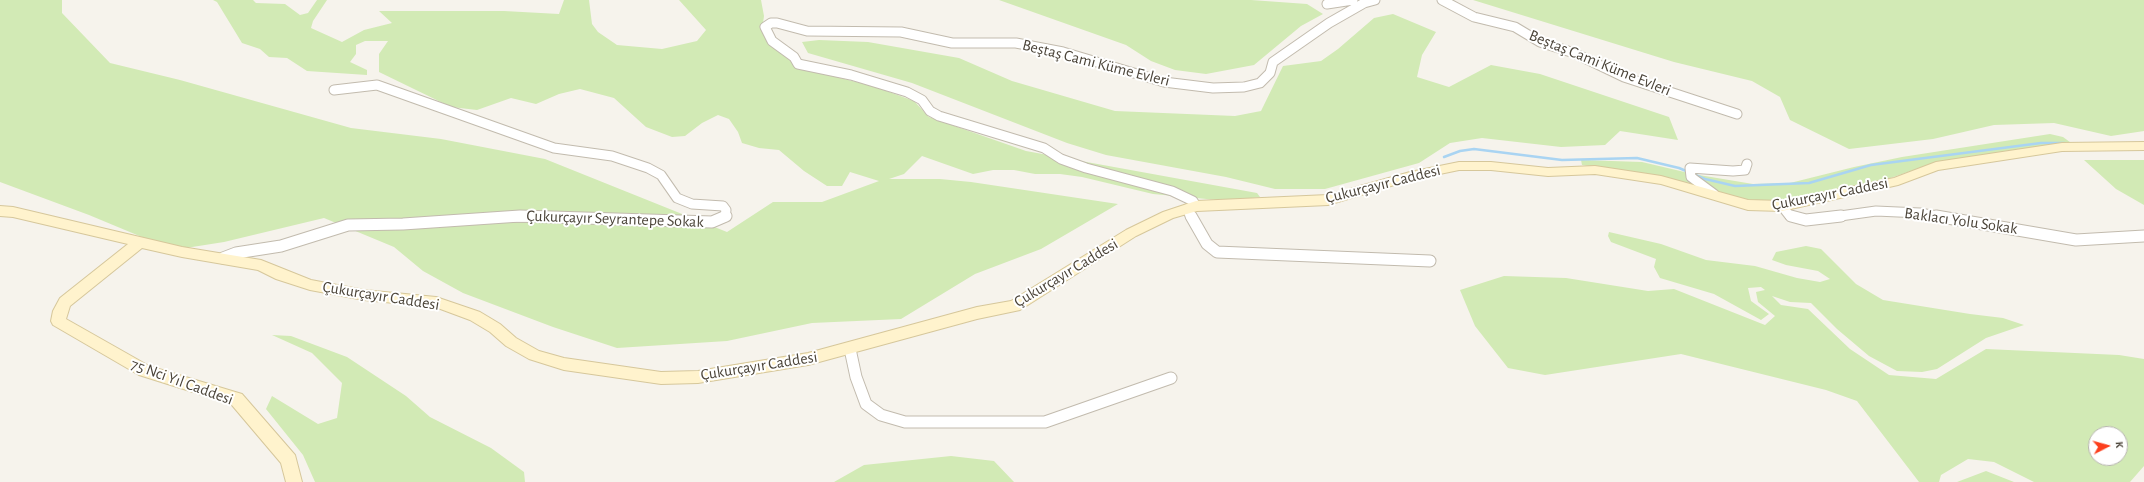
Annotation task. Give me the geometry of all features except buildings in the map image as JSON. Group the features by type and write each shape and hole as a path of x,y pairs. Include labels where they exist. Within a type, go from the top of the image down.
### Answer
{"street":[{"path":"1327,4 1352,0 1364,3"},
{"name":"Beştaş Cami Küme Evleri","path":"1191,207 1193,201 1172,191 1086,168 1061,159 1044,148 939,116 930,111 922,100 907,92 851,75 798,64 794,56 772,41 765,27 771,23 777,22 807,31 901,32 952,43 1016,43 1063,52 1125,69 1164,82 1213,88 1244,87 1260,83 1270,73 1273,62 1329,23 1364,3 1375,0"},
{"name":"Beştaş Cami Küme Evleri","path":"1442,0 1474,17 1515,27 1540,42 1574,53 1624,76 1737,114"},
{"name":"Çukurçayır Seyrantepe Sokak","path":"223,258 236,253 281,246 348,225 403,224 520,216 712,222 726,216 726,210 723,206 692,204 677,198 661,175 648,168 612,156 554,148 377,85 334,90"},
{"name":"Çukurçayır Caddesi","path":"0,211 13,212 182,252 261,265 281,275 310,285 364,295 436,302 475,316 495,328 517,346 534,355 564,364 662,378 698,377 808,359 850,349 977,313 1015,306 1131,233 1168,215 1191,207 1328,200 1410,176 1459,166 1491,166 1548,172 1594,170 1661,180 1714,194 1748,206 1782,206 1898,181 1936,166 2062,147 2144,146"},
{"path":"1714,194 1690,173 1745,170 1747,164"},
{"name":"Baklacı Yolu Sokak","path":"1782,206 1789,215 1806,220 1876,211 1912,213 1996,225 2076,240 2144,236"},
{"path":"1191,207 1207,244 1217,252 1430,261"},
{"name":"75 Nci Yıl Caddesi","path":"140,242 65,302 60,311 58,321 144,371 236,399 289,460 294,482"},
{"path":"850,349 856,377 866,404 881,415 905,422 1046,422 1171,378"}],"green space":[{"path":"0,0 62,0 62,13 110,63 180,80 351,128 441,139 545,159 727,232 773,202 822,202 879,181 850,172 842,186 827,186 804,171 779,150 759,148 742,143 738,132 729,119 718,115 702,123 685,136 672,137 646,127 614,98 580,89 559,94 536,104 511,98 477,110 451,107 379,72 379,54 388,41 365,41 356,45 356,54 350,62 367,70 367,75 307,71 287,58 269,57 260,49 242,43 217,2 213,0 253,0 256,3 285,4 300,15 308,13 317,0 327,0 313,21 311,28 342,42 364,30 392,23 379,11 504,11 559,14 564,0 589,0 592,24 598,32 617,45 662,49 697,41 706,30 679,0 761,0 764,16 762,30 771,46 790,60 795,67 873,86 914,101 929,117 1026,151 1257,193 1260,197 1228,201 1153,194 1082,177 1060,174 1035,174 1014,170 993,170 973,174 922,156 904,174 889,179 940,179 971,182 1118,204 1041,249 975,274 901,319 812,323 727,341 617,348 553,327 463,293 423,271 394,247 324,218 224,242 173,250 89,215 0,182"},
{"path":"999,0 1251,0 1307,4 1323,14 1301,26 1254,65 1206,74 1175,70 1151,61 1126,45"},
{"path":"1473,0 2144,0 2144,131 2111,136 2054,123 1994,125 1933,139 1849,149 1790,120 1780,97 1752,81 1674,62"},
{"path":"1393,14 1436,32 1422,55 1417,77 1449,87 1491,65 1540,74 1669,117 1678,140 1620,131 1605,145 1561,147 1482,138 1450,143 1419,163 1325,189 1275,189 1226,177 1106,155 1067,143 912,83 808,53 802,42 819,40 868,42 959,58 1012,81 1115,111 1235,116 1261,111 1283,66 1321,61 1338,49 1374,18"},
{"path":"2050,134 2063,137 2074,145 1937,162 1870,185 1777,203 1757,203 1613,170 1582,165 1581,160 1642,162 1693,174 1753,184 1790,183 1902,157"},
{"path":"2084,160 2144,160 2144,205 2116,189"},
{"path":"1609,232 1661,244 1706,260 1755,266 1797,278 1820,282 1830,279 1818,271 1786,265 1772,260 1776,252 1806,246 1821,249 1856,284 1883,300 2003,318 2024,325 1986,338 1937,369 1922,372 1897,371 1869,356 1837,329 1811,303 1790,302 1772,296 1781,305 1808,309 1850,349 1889,375 1936,379 1986,349 2119,355 2144,359 2144,466 2130,482 2034,482 1994,462 1968,459 1941,475 1939,482 1919,482 1857,401 1826,390 1681,354 1545,375 1508,368 1475,326 1460,290 1504,276 1566,278 1648,291 1674,289 1765,325 1775,316 1758,302 1756,292 1765,290 1761,287 1748,288 1751,301 1769,314 1761,320 1714,294 1660,278 1654,267 1656,259 1611,242 1608,236"},
{"path":"272,335 291,336 347,357 406,396 430,417 491,448 524,472 525,482 315,482 303,455 266,409 272,396 318,424 337,418 342,383 312,353"},
{"path":"951,456 994,461 1014,482 834,482 864,465"},
{"path":"1986,471 2014,482 1957,482"}],"waterway":[{"path":"1444,157 1460,151 1474,149 1562,160 1637,158 1679,168 1705,179 1735,186 1809,183 1871,165 2041,143 2064,143"}]}
